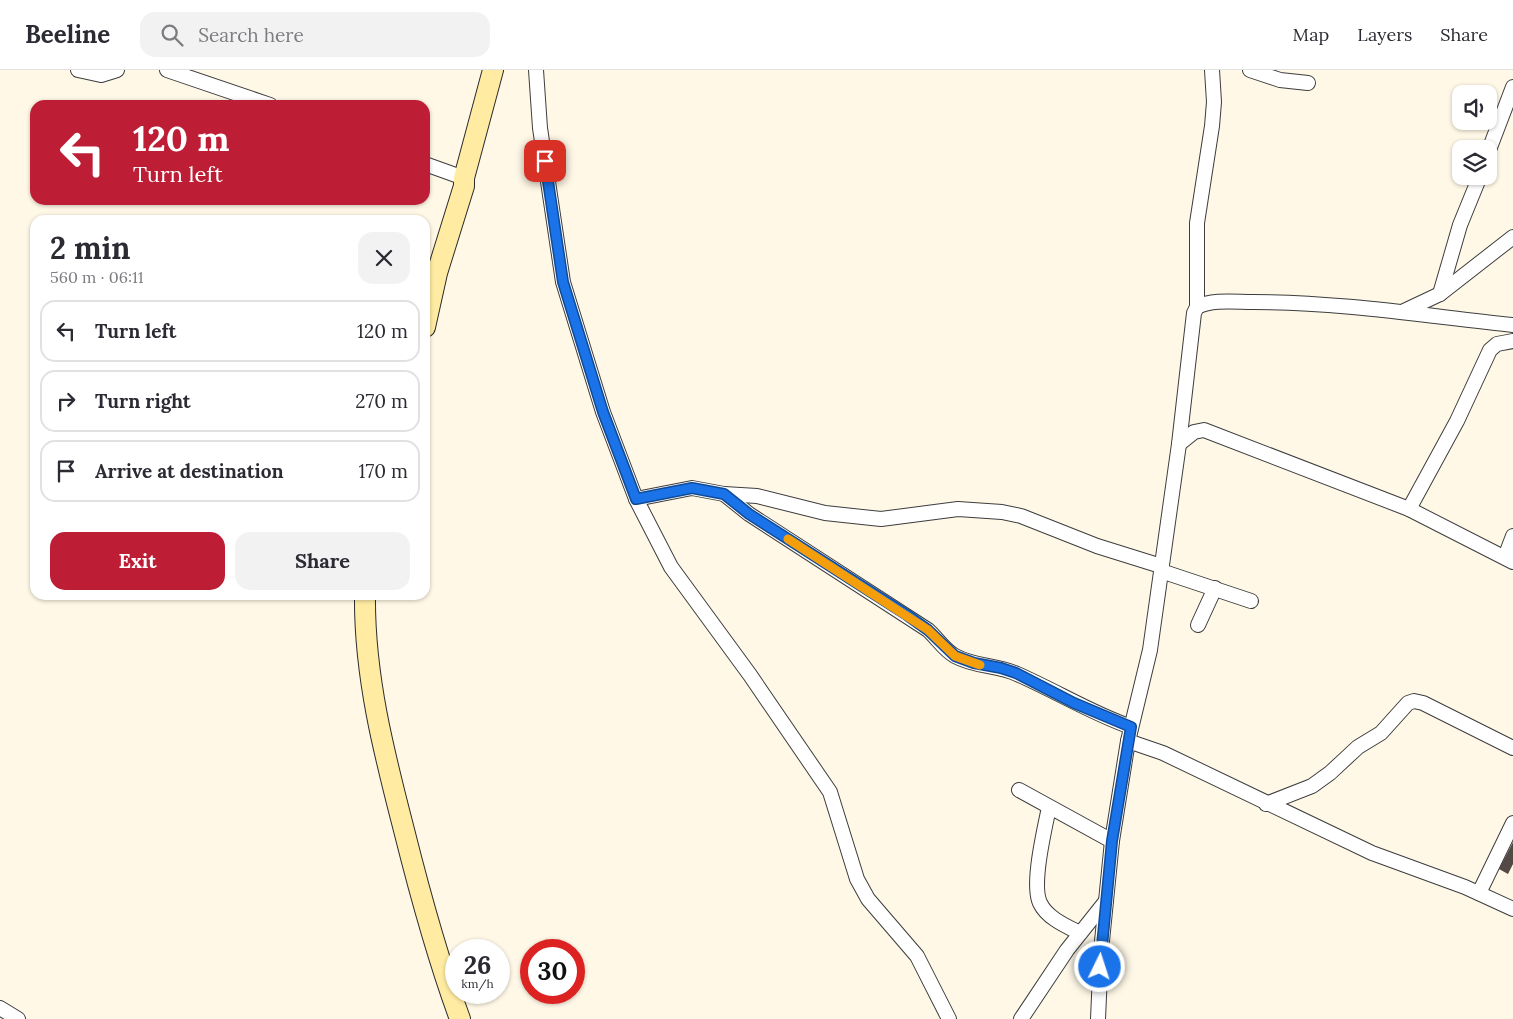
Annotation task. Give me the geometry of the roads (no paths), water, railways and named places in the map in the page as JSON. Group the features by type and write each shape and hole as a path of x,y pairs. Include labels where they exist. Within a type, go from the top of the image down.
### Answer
{"street":[{"path":"78,70 101,75 117,70"},
{"path":"168,70 255,100"},
{"path":"430,304 437,273 464,186 464,178 493,70"},
{"path":"536,70 540,128 563,282 603,412 636,499 671,567 750,675 830,792 857,878 868,899 917,956 949,1019"},
{"path":"1098,1019 1101,951 1112,841 1128,741 1150,650 1179,444 1194,313 1197,307 1197,223 1212,126 1214,102 1212,70"},
{"path":"1250,70 1280,80 1308,83"},
{"path":"1493,140 1513,87"},
{"path":"430,166 464,178"},
{"path":"1440,294 1460,225 1476,185"},
{"path":"1403,311 1440,294 1513,237"},
{"path":"1197,307 1216,302 1283,302 1403,311 1513,324"},
{"path":"1409,508 1457,421 1490,350 1497,344 1513,341"},
{"path":"1179,444 1194,432 1204,430 1409,508 1509,559 1513,536"},
{"path":"636,499 692,488 724,494 757,496 825,513 881,519 958,509 1002,512 1021,516 1097,546 1252,601"},
{"path":"724,494 749,514 928,630 955,656 974,663 1016,673 1074,703 1131,727"},
{"path":"1198,625 1215,588"},
{"path":"365,600 364,637 381,743 421,898 460,1019"},
{"path":"1266,804 1312,786 1330,773 1358,747 1381,733 1404,707 1411,702 1423,703 1513,748"},
{"path":"1128,741 1163,753 1266,804 1372,853 1479,893 1513,909"},
{"path":"1018,790 1112,841"},
{"path":"1050,807 1040,854 1038,897 1042,906 1051,916 1080,933"},
{"path":"1479,893 1513,823"},
{"path":"1021,1019 1039,990 1080,933 1106,901"},
{"path":"0,1008 18,1019"}]}
